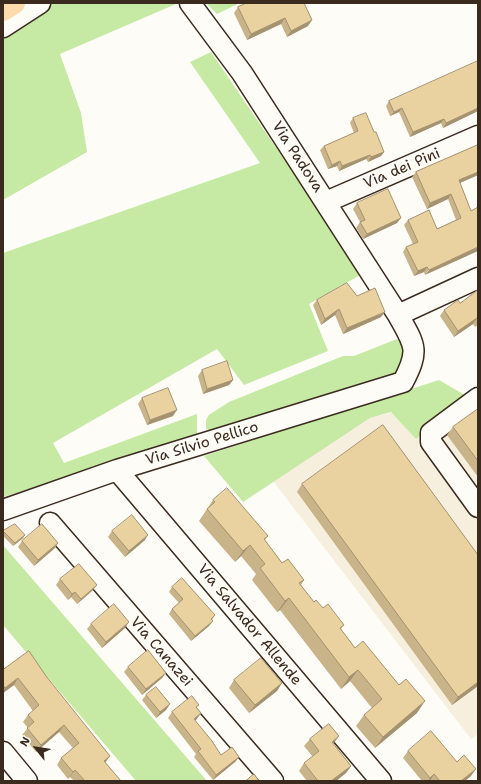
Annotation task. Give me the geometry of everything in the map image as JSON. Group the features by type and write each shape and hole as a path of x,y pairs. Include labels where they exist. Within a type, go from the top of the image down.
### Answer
{"highway":[{"path":"3,10 14,3"}],"street":[{"path":"3,27 40,3"},
{"name":"Via Padova","path":"190,3 242,73 398,315 414,347 413,363 403,382"},
{"name":"Via dei Pini","path":"326,202 478,136"},
{"path":"398,315 478,278"},
{"name":"Via Silvio Pellico","path":"3,510 117,470 403,382"},
{"path":"478,398 431,433 431,442 434,449 478,507"},
{"name":"Via Salvador Allende","path":"117,470 381,781"},
{"name":"Via Canazei","path":"50,523 273,781"},
{"path":"3,752 16,777"}],"shaded area":[{"path":"478,392 478,734 471,739 273,481 370,418"}],"green space":[{"path":"47,3 176,4 60,54 81,113 87,152 3,200 3,31"},
{"path":"206,3 240,3 217,14"},
{"path":"211,52 362,274 309,304 328,351 244,385 217,349 53,443 64,463 197,414 197,434 194,439 3,497 3,253 260,163 190,62"},
{"path":"397,339 407,346 397,376 211,434 206,428 206,420 209,415 229,402 343,356 354,356"},
{"path":"439,380 470,398 416,439 391,412 370,418 243,502 204,456"},
{"path":"3,545 207,781 136,781 3,625"}],"building":[{"path":"247,3 304,3 312,20 291,31 285,18 251,34 238,7"},
{"path":"478,61 478,108 446,123 444,119 413,132 402,108 394,112 389,101"},
{"path":"366,113 384,152 371,157 370,155 342,166 340,161 332,165 324,146 358,131 353,118"},
{"path":"478,145 478,172 459,180 471,211 478,207 478,247 429,270 427,267 418,271 406,247 418,242 408,220 429,210 437,229 461,218 451,194 430,203 416,172"},
{"path":"388,189 401,218 367,234 360,222 365,220 357,203"},
{"path":"347,283 357,296 375,288 385,312 347,328 339,309 325,319 317,300"},
{"path":"477,291 478,319 477,318 458,331 444,310 458,300 460,303"},
{"path":"227,361 233,380 207,389 202,370"},
{"path":"168,388 177,410 150,420 142,398"},
{"path":"478,409 478,461 453,427"},
{"path":"383,425 478,555 478,682 458,697 302,484"},
{"path":"227,488 268,536 264,539 282,563 288,559 304,580 299,583 314,602 316,600 323,608 328,604 344,625 340,628 355,648 363,641 399,685 406,679 425,701 383,737 364,715 382,699 358,670 349,677 289,598 285,601 260,568 265,564 250,545 243,551 207,509 215,502 213,500"},
{"path":"132,515 148,535 129,551 112,531"},
{"path":"15,524 25,535 15,543 3,531"},
{"path":"42,524 58,543 38,560 22,541"},
{"path":"79,564 97,585 81,599 75,592 72,594 60,579"},
{"path":"182,578 215,615 211,619 213,621 195,636 172,609 183,599 172,587"},
{"path":"114,604 129,622 106,642 91,624"},
{"path":"148,650 166,673 146,689 128,667"},
{"path":"29,651 46,676 110,756 104,761 121,781 85,781 75,770 73,772 61,758 79,743 64,725 41,745 27,728 34,722 28,715 39,705 18,678 5,688 3,685 3,670"},
{"path":"261,658 282,683 255,705 234,680"},
{"path":"156,687 170,704 160,712 146,695"},
{"path":"192,696 199,705 196,707 201,713 194,719 212,741 221,755 232,747 239,757 216,775 198,751 201,749 172,712"},
{"path":"329,724 339,736 332,742 351,766 331,781 318,781 304,763 319,751 310,739"},
{"path":"431,731 457,762 464,755 476,769 461,781 440,781 434,774 430,778 408,751"},
{"path":"254,774 259,781 246,781"}]}
